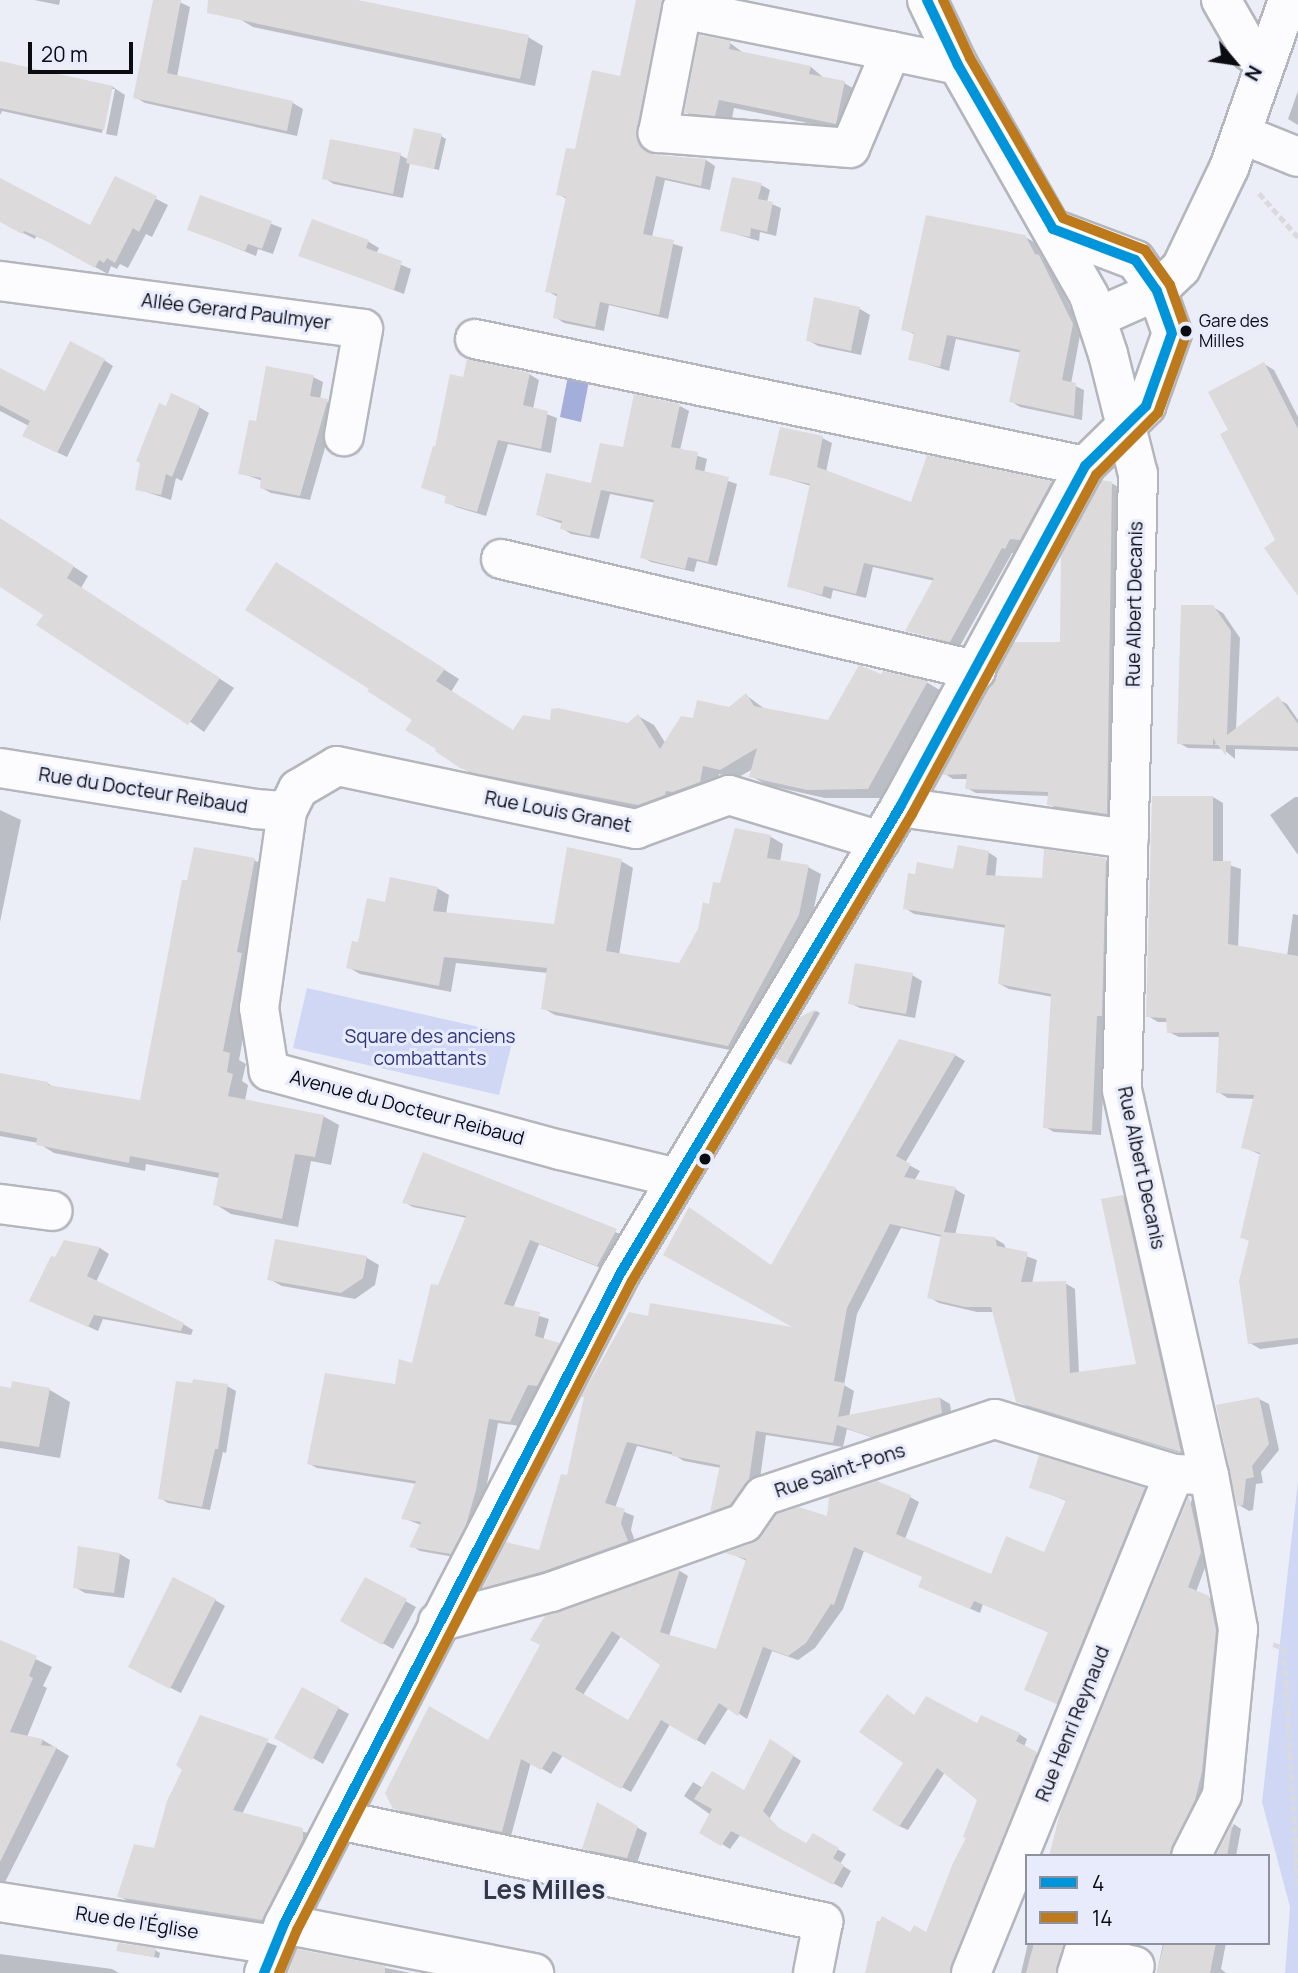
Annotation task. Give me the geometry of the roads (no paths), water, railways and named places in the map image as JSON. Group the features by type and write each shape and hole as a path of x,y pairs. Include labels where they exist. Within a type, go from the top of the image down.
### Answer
{"street":[{"name":"Rue Albert Decanis","path":"927,0 958,65 1053,229 1098,317 1138,474 1122,1090 1192,1475 1238,1629 1222,1795 1192,1854"},
{"path":"1221,0 1251,52 1265,59"},
{"path":"1098,317 1157,291 1181,268 1236,147 1287,0"},
{"path":"891,51 850,148 658,133 682,9 891,51 958,65"},
{"path":"1236,147 1298,157"},
{"path":"1098,317 1135,260 1162,251 1199,228"},
{"path":"274,1948 438,1622 620,1274 900,807 1085,466 1124,424 1146,406 1172,333 1157,291 1135,260 1053,229"},
{"name":"Allée Gerard Paulmyer","path":"0,281 363,329 344,436"},
{"path":"475,340 1085,466"},
{"path":"500,559 976,670"},
{"name":"Rue Louis Granet","path":"287,811 298,789 337,766 636,829 729,795 880,841"},
{"name":"Rue du Docteur Reibaud","path":"0,768 256,809 287,811"},
{"path":"900,807 1129,839"},
{"name":"Avenue du Docteur Reibaud","path":"287,811 259,1008 269,1071 560,1150 677,1178"},
{"path":"0,1204 53,1210"},
{"name":"Rue Saint-Pons","path":"438,1622 551,1592 731,1528 744,1523 763,1496 995,1419 1192,1475"},
{"name":"Rue Henri Reynaud","path":"971,1973 1192,1475"},
{"path":"339,1820 823,1922 813,1973"},
{"name":"Rue de l'Église","path":"0,1902 274,1948 534,1973"},
{"path":"1077,1973 1083,1954 1139,1961"}],"place":[{"name":"Gare des Milles","path":"1186,331"}],"district":[{"name":"Les Milles","path":"544,1890"}],"park label":[{"name":"Square des anciens combattants","path":"430,1048"}]}
